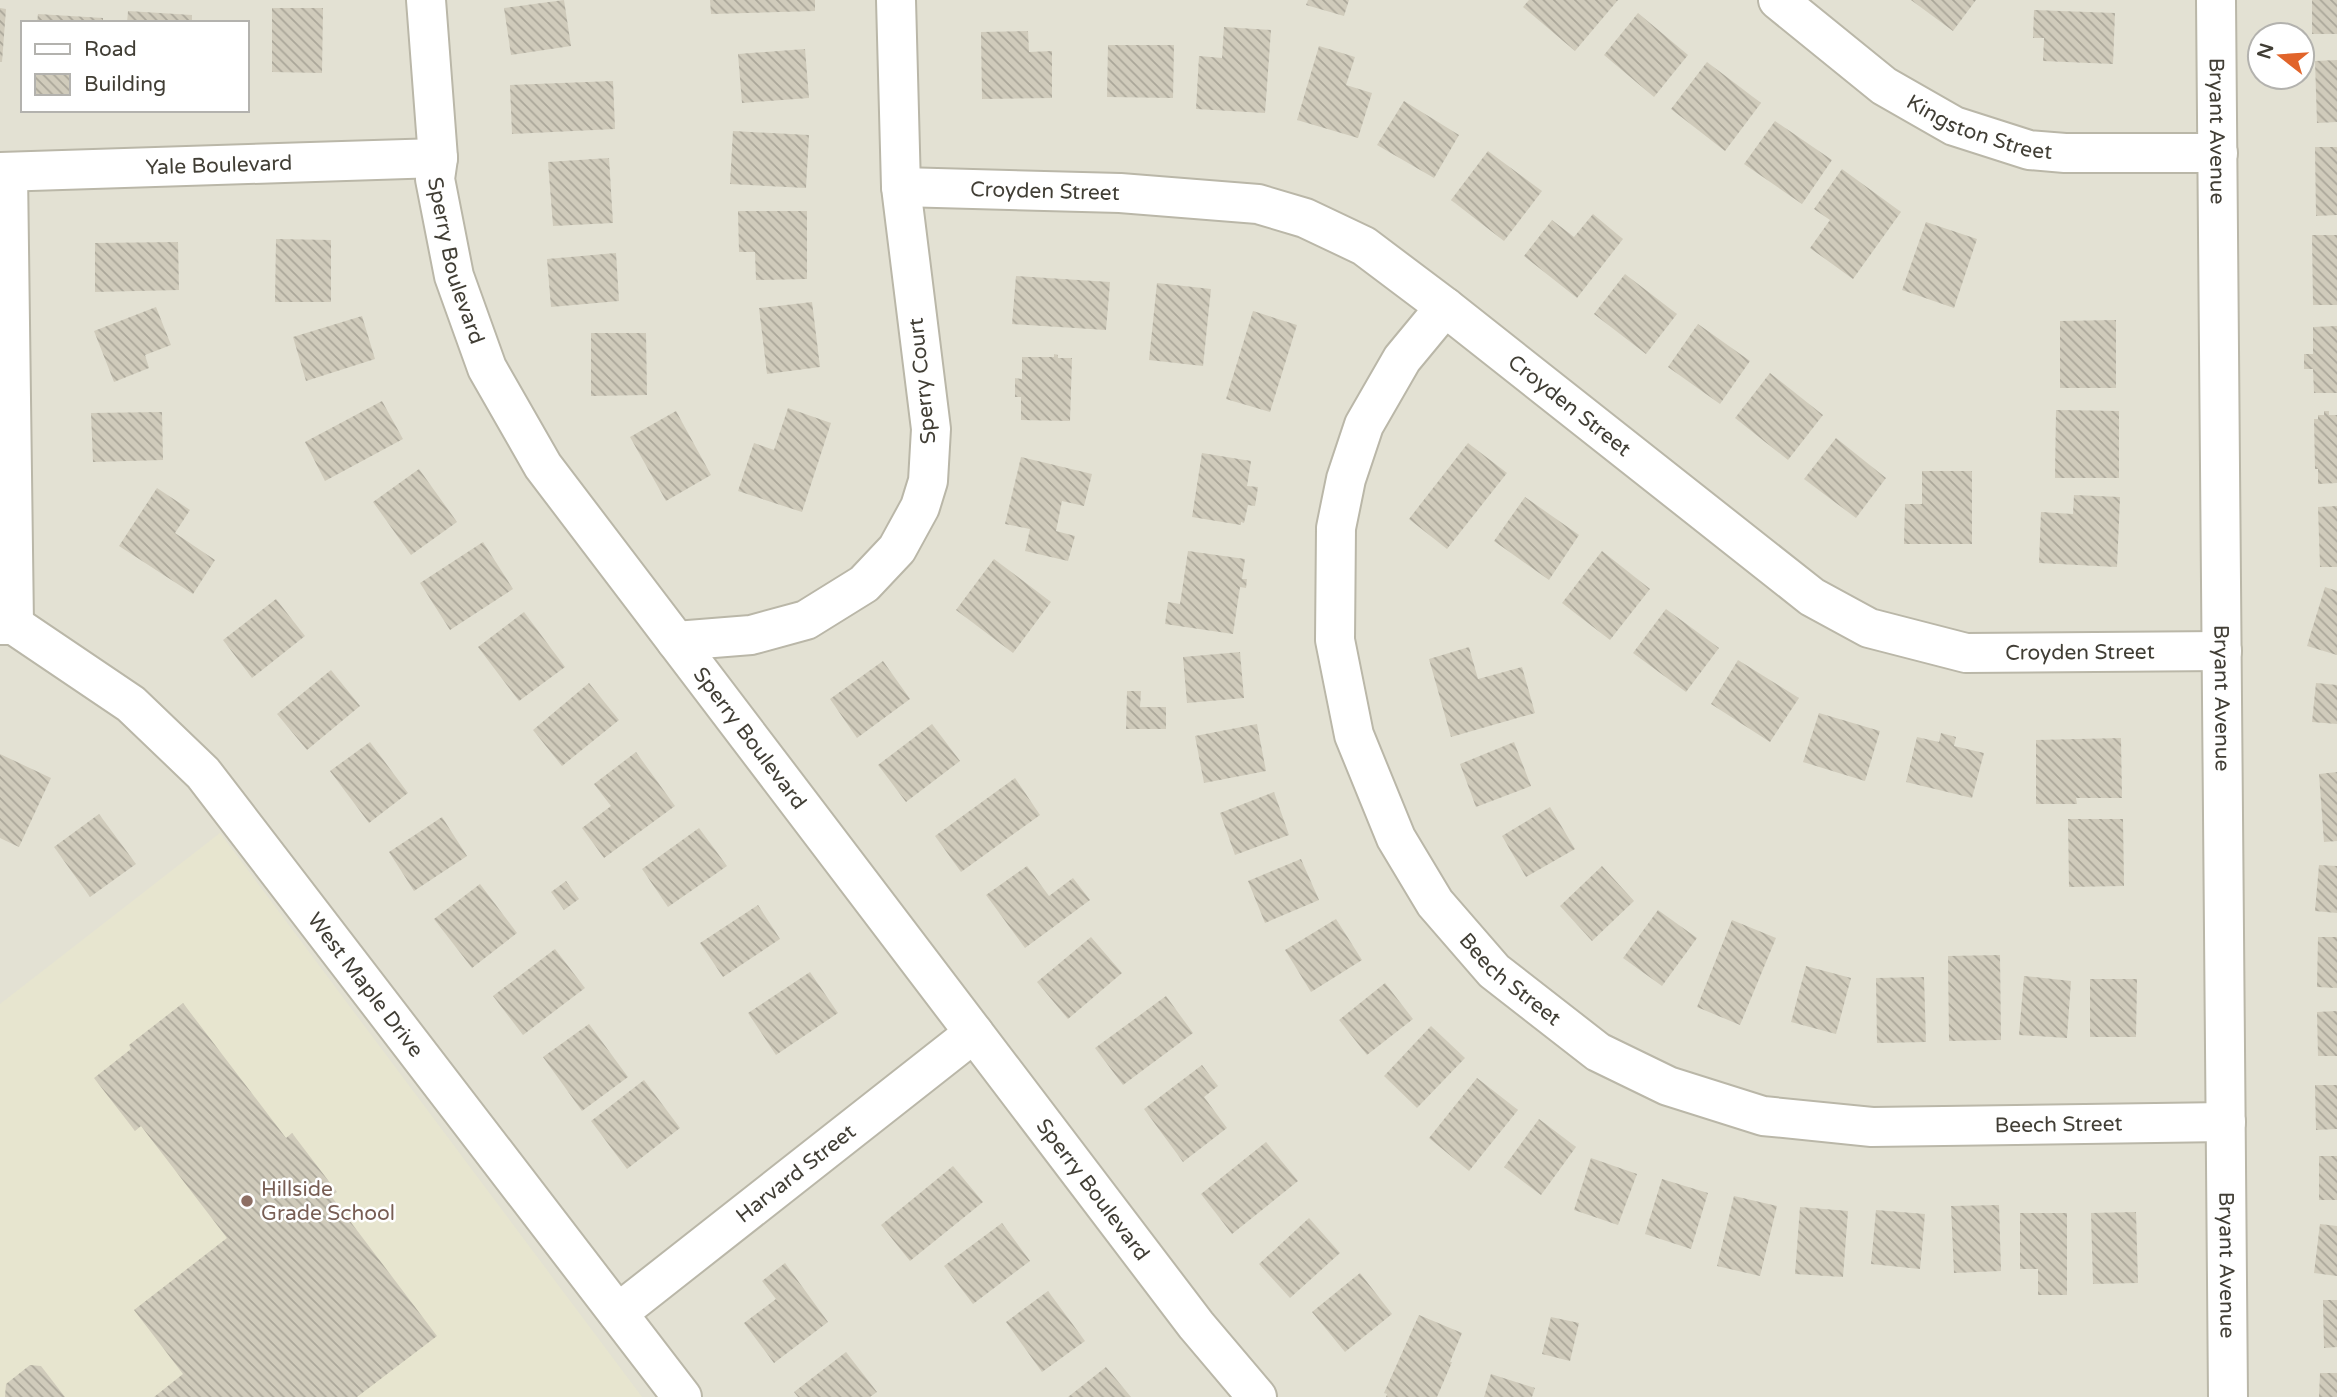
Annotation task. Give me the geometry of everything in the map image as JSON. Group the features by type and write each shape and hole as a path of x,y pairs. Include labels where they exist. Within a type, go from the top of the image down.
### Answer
{"street":[{"name":"Sperry Boulevard","path":"426,0 438,158 435,179 454,276 487,368 543,466 1196,1325 1257,1397"},
{"name":"Sperry Court","path":"676,641 751,635 806,620 864,584 897,549 920,508 928,481 931,429 901,187 896,0"},
{"name":"Kingston Street","path":"1778,0 1884,86 1954,126 2029,150 2065,153 2218,153"},
{"name":"Bryant Avenue","path":"2216,0 2228,1397"},
{"name":"Yale Boulevard","path":"4,172 438,158"},
{"path":"4,172 7,625"},
{"name":"Croyden Street","path":"901,187 1120,193 1258,204 1306,218 1364,246 1812,597 1869,628 1966,653 2222,651"},
{"name":"Beech Street","path":"1445,307 1402,359 1364,425 1346,479 1336,528 1335,640 1354,736 1396,838 1435,903 1494,971 1598,1052 1668,1086 1763,1116 1872,1127 2226,1122"},
{"name":"West Maple Drive","path":"7,625 131,704 203,773 682,1397"},
{"name":"Harvard Street","path":"618,1313 974,1034"}],"shaded area":[{"path":"0,0 2337,0 2337,1397 0,1397"},
{"name":"Hillside Grade School","path":"220,833 642,1397 0,1397 0,1004"}],"building":[{"path":"564,0 571,46 511,55 504,8"},
{"path":"710,0 815,0 815,11 711,14"},
{"path":"1308,0 1349,0 1344,16 1306,5"},
{"path":"1529,0 1618,0 1575,51 1523,7"},
{"path":"1911,0 1976,0 1953,31"},
{"path":"2312,0 2337,0 2337,34 2316,34 2316,21 2312,21"},
{"path":"0,8 6,9 2,62 0,62"},
{"path":"272,8 323,8 322,73 272,72"},
{"path":"2034,10 2115,13 2113,64 2043,61 2044,38 2033,38"},
{"path":"128,11 192,15 192,21 127,21"},
{"path":"1638,13 1688,55 1654,97 1604,55"},
{"path":"38,14 103,18 103,21 37,21"},
{"path":"1224,27 1271,30 1265,113 1196,109 1199,56 1222,58"},
{"path":"1028,31 1029,52 1052,51 1052,98 982,99 981,32"},
{"path":"1108,45 1174,45 1173,98 1107,97"},
{"path":"1319,46 1355,57 1346,85 1372,93 1358,138 1297,120"},
{"path":"805,49 809,98 742,103 738,54"},
{"path":"2337,60 2337,122 2317,123 2316,61"},
{"path":"1707,62 1761,103 1725,151 1671,109"},
{"path":"613,81 615,129 512,134 510,85"},
{"path":"1404,101 1459,135 1434,178 1377,145"},
{"path":"1775,121 1832,160 1802,204 1744,164"},
{"path":"733,131 809,135 806,188 730,184"},
{"path":"2315,147 2337,147 2337,215 2316,216"},
{"path":"1488,151 1542,191 1504,241 1451,200"},
{"path":"609,158 613,223 553,226 548,162"},
{"path":"1842,169 1901,212 1853,279 1810,248 1830,220 1814,209"},
{"path":"738,211 807,211 807,279 756,280 755,252 739,252"},
{"path":"1593,214 1623,239 1577,298 1524,256 1552,220 1574,237"},
{"path":"1926,222 1977,239 1954,308 1902,290"},
{"path":"2312,235 2337,235 2337,305 2313,305"},
{"path":"276,239 331,240 331,302 275,302"},
{"path":"178,242 179,290 95,292 95,243"},
{"path":"616,253 619,301 551,307 547,259"},
{"path":"1625,274 1677,314 1646,354 1594,314"},
{"path":"1016,276 1110,282 1106,330 1012,324"},
{"path":"1157,283 1211,289 1203,366 1149,360"},
{"path":"812,302 820,367 767,374 759,308"},
{"path":"156,307 171,345 145,355 149,368 114,382 94,331"},
{"path":"1253,311 1297,325 1270,412 1226,399"},
{"path":"362,316 375,359 306,381 293,337"},
{"path":"2116,320 2116,388 2060,388 2060,321"},
{"path":"1698,324 1750,361 1720,404 1668,367"},
{"path":"2337,326 2337,393 2314,393 2313,369 2304,369 2304,354 2313,354 2313,327"},
{"path":"591,333 646,333 647,395 591,396"},
{"path":"1054,354 1058,355 1058,358 1072,358 1070,421 1021,420 1021,397 1015,397 1015,378 1022,379 1022,357 1054,357"},
{"path":"1770,373 1823,415 1788,460 1735,418"},
{"path":"382,401 403,439 325,481 305,442"},
{"path":"788,408 831,423 802,512 738,491 754,443 774,450"},
{"path":"2056,410 2119,411 2119,478 2055,478"},
{"path":"676,411 711,475 666,501 630,437"},
{"path":"2324,411 2329,411 2329,415 2337,415 2337,483 2318,484 2314,419 2318,419 2318,415 2324,415"},
{"path":"162,412 163,460 93,462 91,413"},
{"path":"1836,438 1886,478 1856,518 1804,479"},
{"path":"1468,443 1507,473 1447,549 1409,519"},
{"path":"1202,453 1251,461 1247,486 1258,487 1255,506 1248,505 1244,523 1241,522 1241,525 1192,517"},
{"path":"1021,457 1092,474 1084,506 1062,501 1056,531 1075,536 1068,561 1025,551 1030,529 1005,524"},
{"path":"419,469 457,522 411,555 373,502"},
{"path":"1922,471 1972,471 1972,544 1904,544 1905,504 1922,504"},
{"path":"157,488 190,510 175,533 215,560 193,594 119,546"},
{"path":"2074,495 2120,497 2117,567 2039,563 2041,512 2073,514"},
{"path":"1525,497 1579,535 1549,580 1494,541"},
{"path":"2337,506 2337,567 2320,567 2318,507"},
{"path":"483,542 513,589 450,630 420,583"},
{"path":"1188,551 1245,559 1242,579 1247,579 1246,588 1240,587 1233,634 1165,624 1168,602 1180,604"},
{"path":"1602,551 1650,589 1610,640 1562,603"},
{"path":"994,559 1051,602 1013,653 956,610"},
{"path":"2325,587 2337,591 2337,655 2307,646"},
{"path":"276,599 305,636 252,678 223,640"},
{"path":"1666,609 1719,648 1686,692 1633,653"},
{"path":"524,612 565,667 519,701 478,647"},
{"path":"1469,647 1478,679 1522,667 1535,713 1451,737 1429,659"},
{"path":"1240,652 1244,698 1187,703 1183,657"},
{"path":"1738,660 1799,698 1770,742 1711,704"},
{"path":"883,661 910,699 857,738 830,699"},
{"path":"331,670 360,706 307,750 277,714"},
{"path":"589,683 619,720 562,766 533,730"},
{"path":"2316,683 2337,685 2337,724 2312,722"},
{"path":"1127,691 1141,691 1140,707 1166,707 1166,729 1126,729"},
{"path":"1819,713 1880,731 1865,781 1803,762"},
{"path":"932,724 960,761 906,802 878,765"},
{"path":"1257,724 1266,771 1204,783 1195,736"},
{"path":"1941,733 1956,737 1954,746 1984,753 1972,798 1906,782 1917,737 1939,742"},
{"path":"2121,738 2122,798 2076,798 2077,804 2036,804 2036,740"},
{"path":"370,742 408,793 369,823 330,771"},
{"path":"1514,742 1531,786 1476,807 1460,764"},
{"path":"636,752 675,806 604,858 582,828 611,806 594,784"},
{"path":"0,754 51,778 19,847 0,838"},
{"path":"2337,772 2337,841 2324,842 2319,774"},
{"path":"1015,778 1040,815 961,872 935,836"},
{"path":"1274,792 1289,835 1235,855 1220,813"},
{"path":"1550,807 1575,849 1526,877 1502,836"},
{"path":"99,814 136,864 90,897 54,847"},
{"path":"442,817 467,856 414,891 389,852"},
{"path":"2068,819 2123,819 2124,886 2069,887"},
{"path":"699,828 727,866 668,907 642,869"},
{"path":"1301,859 1319,900 1265,923 1248,881"},
{"path":"2319,865 2337,866 2337,913 2315,911"},
{"path":"1027,866 1049,896 1073,878 1090,900 1025,948 986,895"},
{"path":"1602,866 1634,901 1592,941 1560,906"},
{"path":"566,881 579,899 564,910 551,892"},
{"path":"480,884 517,933 472,968 434,919"},
{"path":"758,905 780,939 723,977 700,943"},
{"path":"1658,910 1697,938 1662,986 1623,958"},
{"path":"1336,919 1362,960 1311,992 1285,950"},
{"path":"1732,920 1776,938 1740,1025 1697,1007"},
{"path":"1091,937 1122,973 1068,1019 1037,982"},
{"path":"2318,937 2337,937 2337,988 2317,987"},
{"path":"555,949 585,988 523,1035 493,996"},
{"path":"2000,955 2001,1040 1949,1041 1948,956"},
{"path":"1806,966 1851,978 1836,1034 1791,1022"},
{"path":"810,972 838,1013 776,1055 748,1013"},
{"path":"2024,976 2071,981 2067,1038 2019,1035"},
{"path":"1924,977 1926,1042 1877,1043 1876,978"},
{"path":"2090,979 2137,979 2136,1037 2090,1037"},
{"path":"1385,983 1413,1019 1367,1055 1339,1020"},
{"path":"1166,996 1193,1033 1123,1085 1095,1048"},
{"path":"183,1003 286,1138 292,1133 337,1192 331,1196 437,1336 357,1397 154,1397 183,1374 134,1310 227,1238 141,1126 135,1131 94,1078 131,1049 129,1045"},
{"path":"2337,1011 2337,1056 2318,1056 2317,1012"},
{"path":"589,1024 628,1077 582,1111 543,1057"},
{"path":"1431,1026 1465,1058 1417,1108 1384,1076"},
{"path":"1202,1065 1218,1086 1204,1097 1227,1128 1183,1162 1144,1109"},
{"path":"1477,1078 1518,1110 1469,1171 1429,1138"},
{"path":"644,1080 680,1128 627,1169 591,1121"},
{"path":"2315,1085 2337,1085 2337,1129 2316,1130"},
{"path":"1539,1119 1576,1147 1541,1195 1504,1167"},
{"path":"1266,1142 1298,1181 1232,1234 1201,1194"},
{"path":"2319,1156 2337,1156 2337,1200 2319,1200"},
{"path":"1591,1158 1637,1174 1618,1225 1574,1210"},
{"path":"953,1166 983,1202 910,1261 881,1225"},
{"path":"1662,1179 1708,1193 1691,1249 1645,1234"},
{"path":"1734,1196 1777,1206 1760,1276 1717,1266"},
{"path":"1999,1205 2001,1271 1954,1273 1951,1206"},
{"path":"1800,1207 1848,1211 1843,1277 1795,1274"},
{"path":"1876,1210 1925,1214 1920,1269 1871,1264"},
{"path":"2136,1212 2138,1283 2093,1284 2091,1213"},
{"path":"2020,1213 2067,1213 2067,1295 2038,1295 2038,1269 2020,1269"},
{"path":"1309,1218 1340,1253 1290,1298 1259,1264"},
{"path":"1002,1223 1030,1261 973,1304 944,1266"},
{"path":"2320,1224 2337,1226 2337,1276 2314,1273"},
{"path":"785,1263 828,1322 774,1363 744,1323 776,1299 762,1281"},
{"path":"1360,1273 1392,1314 1345,1352 1312,1312"},
{"path":"1048,1291 1085,1341 1042,1372 1006,1322"},
{"path":"2323,1300 2337,1300 2337,1347 2324,1348"},
{"path":"1419,1315 1462,1333 1452,1362 1437,1397 1386,1397 1387,1394 1384,1393"},
{"path":"1551,1317 1579,1323 1570,1361 1542,1354"},
{"path":"846,1352 877,1392 870,1397 798,1397 794,1392"},
{"path":"30,1365 41,1366 65,1397 5,1397 6,1384"},
{"path":"1106,1367 1131,1397 1068,1397"},
{"path":"2320,1373 2337,1373 2337,1397 2319,1397"},
{"path":"1491,1374 1535,1388 1532,1397 1484,1397"}],"place":[{"name":"Hillside Grade School","path":"247,1201"}]}
